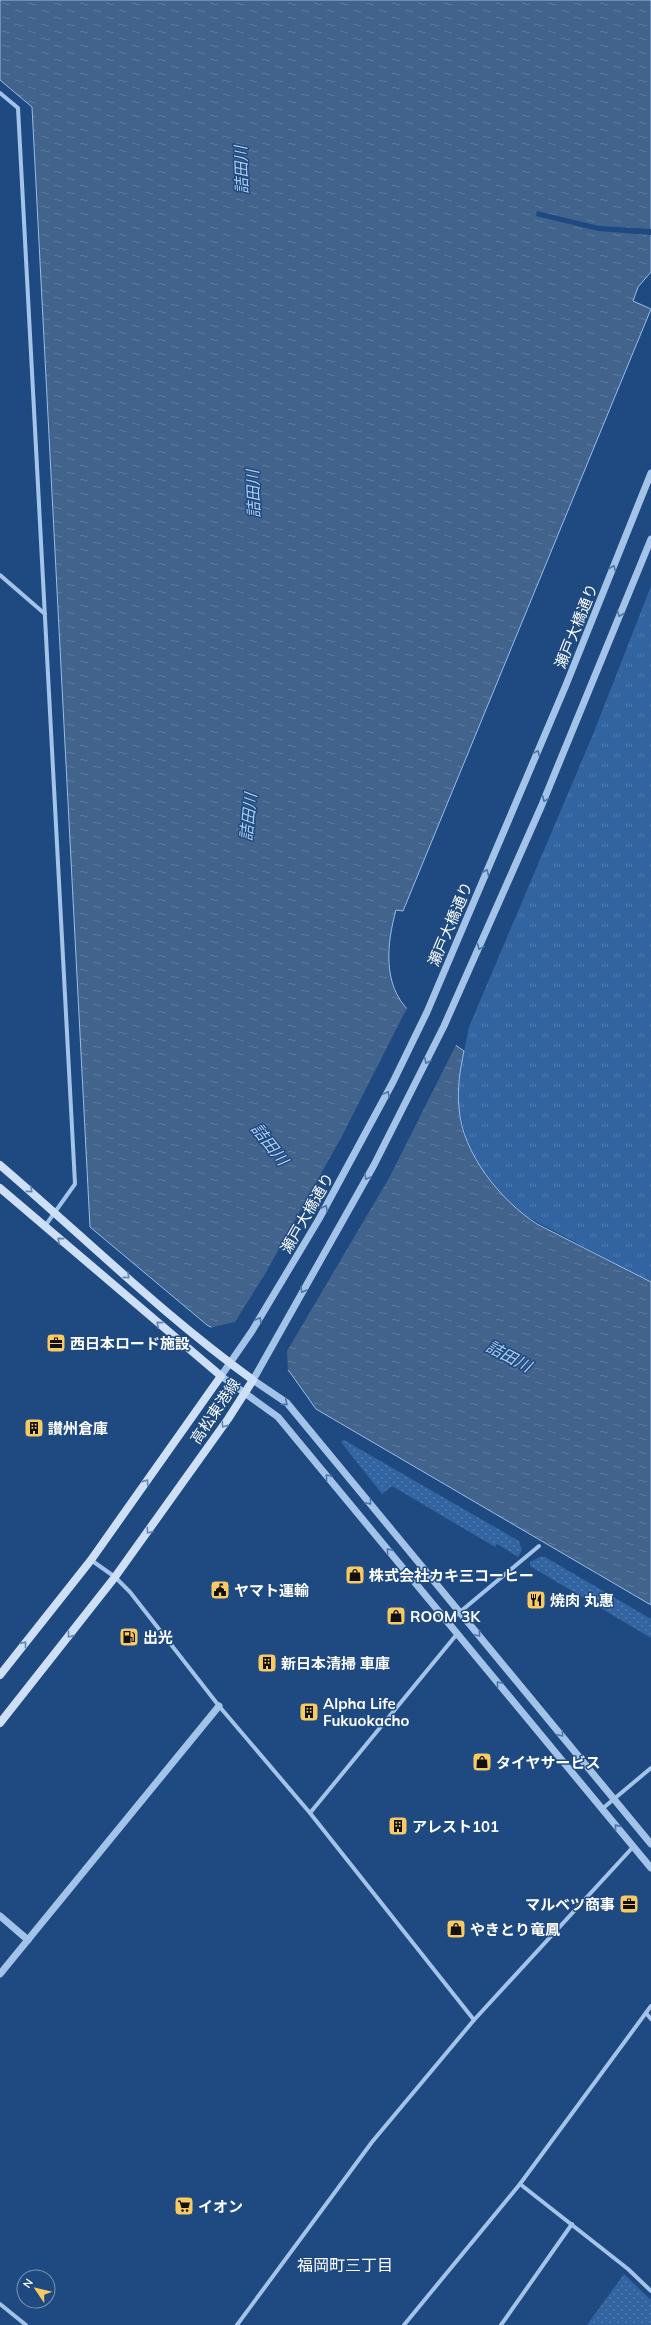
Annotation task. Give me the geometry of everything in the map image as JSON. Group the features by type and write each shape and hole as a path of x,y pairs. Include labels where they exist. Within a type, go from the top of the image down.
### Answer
{"main road":[{"name":"高松東港線","path":"0,1165 230,1364 253,1380 228,1419 115,1578 0,1722"},
{"name":"高松東港線","path":"0,1188 221,1376 91,1560 0,1675"}],"street":[{"path":"0,93 18,108 75,1184 44,1226"},
{"name":"瀬戸大橋通り","path":"221,1376 252,1331 323,1212 386,1096 427,1012 566,686 651,473"},
{"path":"651,539 541,807 444,1026 374,1165 253,1380 287,1403 651,1844"},
{"path":"0,575 45,614"},
{"path":"221,1376 278,1417 651,1868"},
{"path":"448,1622 539,1546"},
{"path":"91,1560 115,1578 130,1592 219,1706 310,1813 474,2020"},
{"path":"310,1813 457,1634"},
{"path":"0,1974 219,1706"},
{"path":"601,1809 651,1768"},
{"path":"238,2325 372,2142 474,2020 633,1847"},
{"path":"0,1916 28,1940"},
{"path":"404,2325 520,2184 651,2006"},
{"path":"646,2014 651,2019"},
{"path":"520,2184 628,2269 651,2291"},
{"path":"501,2325 572,2224"},
{"path":"0,2304 26,2325"}],"green space":[{"path":"651,586 651,1282 520,1213 501,1194 481,1169 467,1140 459,1110 459,1075 469,1027 594,732"},
{"path":"344,1440 519,1541 522,1550 518,1557 497,1544 495,1547 392,1486 382,1494 341,1442"},
{"path":"540,1557 545,1557 651,1619 651,1638 530,1566 530,1562"},
{"path":"624,2274 651,2300 651,2325 587,2325"}],"water":[{"name":"詰田川","path":"0,0 651,0 651,272 638,287 633,301 651,309 403,911 396,910 390,936 389,963 394,988 400,1000 409,1011 428,1027 464,1051 458,1094 462,1125 467,1142 486,1174 497,1189 523,1214 537,1224 651,1282 651,1605 316,1409 289,1371 207,1325 90,1227 32,107 0,80"}],"pier":[{"path":"537,211 599,226 651,229 651,235 598,231 536,216"},
{"path":"408,1006 457,1043 389,1178 287,1351 288,1373 209,1328 235,1322 265,1274 341,1138"}],"place":[{"name":"西日本ロード施設","path":"56,1343"},
{"name":"讃州倉庫","path":"34,1428"},
{"name":"株式会社カキ三コーヒー","path":"355,1575"},
{"name":"ヤマト運輸","path":"220,1590"},
{"name":"焼肉 丸惠","path":"536,1600"},
{"name":"ROOM 3K","path":"396,1616"},
{"name":"出光","path":"129,1637"},
{"name":"新日本清掃 車庫","path":"267,1663"},
{"name":"Alpha Life Fukuokacho","path":"309,1712"},
{"name":"タイヤサービス","path":"482,1762"},
{"name":"アレスト101","path":"398,1826"},
{"name":"マルベツ商事","path":"629,1904"},
{"name":"やきとり竜鳳","path":"456,1929"},
{"name":"イオン","path":"184,2206"}],"district":[{"name":"福岡町三丁目","path":"345,2265"}]}
